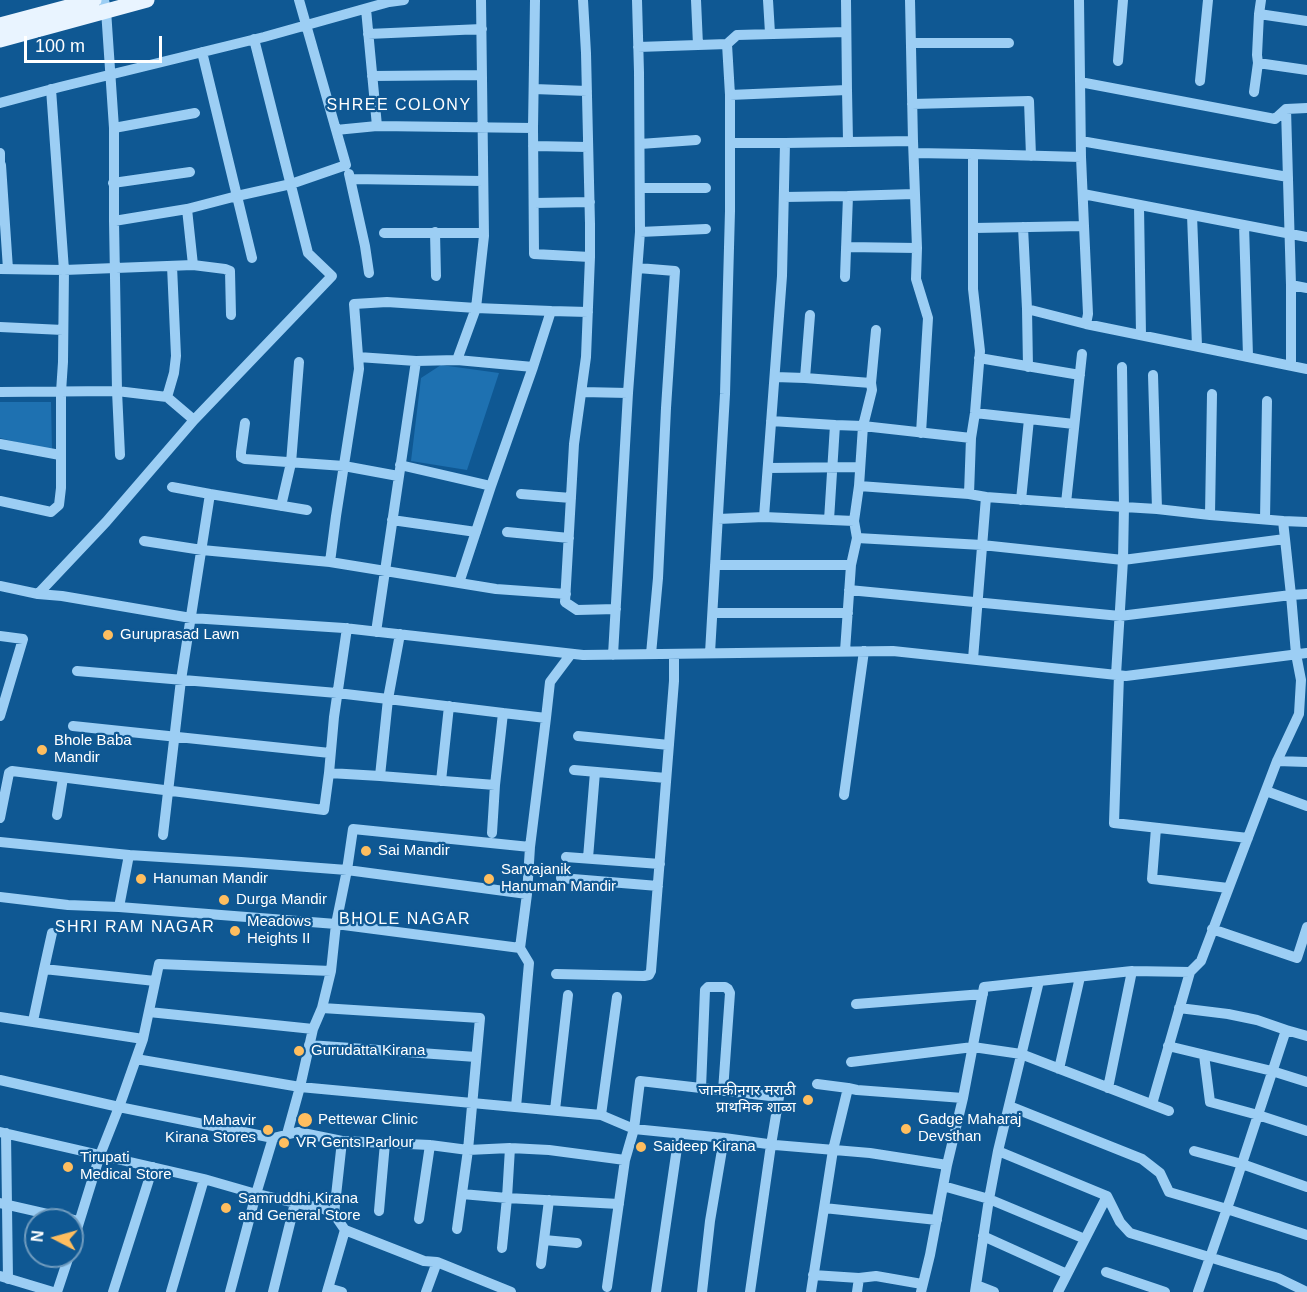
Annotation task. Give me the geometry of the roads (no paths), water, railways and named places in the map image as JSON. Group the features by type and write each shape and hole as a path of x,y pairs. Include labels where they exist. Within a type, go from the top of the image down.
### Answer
{"main road":[{"path":"0,25 94,0"},
{"path":"0,40 105,5 143,0"}],"street":[{"path":"299,0 351,179 369,273"},
{"path":"0,103 404,0"},
{"path":"457,360 476,308 484,233 481,0"},
{"path":"535,0 534,254 590,257"},
{"path":"583,0 590,257 586,357 574,444 565,602 577,610 616,609"},
{"path":"613,655 640,232 637,0"},
{"path":"696,0 698,45"},
{"path":"768,0 770,33"},
{"path":"846,0 848,141"},
{"path":"910,0 916,279 928,318 921,433"},
{"path":"1079,0 1081,157 1088,314 1086,324"},
{"path":"1118,60 1123,0"},
{"path":"1200,81 1208,0"},
{"path":"1254,92 1261,0"},
{"path":"105,5 114,128 114,268 120,455"},
{"path":"366,9 377,126"},
{"path":"1259,14 1307,21"},
{"path":"368,34 482,29"},
{"path":"638,47 727,44 737,35 846,32"},
{"path":"38,594 106,522 194,420 332,276 308,253 254,39"},
{"path":"911,43 1009,43"},
{"path":"710,653 725,394 730,211 730,95 727,44"},
{"path":"202,52 252,258"},
{"path":"1258,63 1307,70"},
{"path":"372,76 482,75"},
{"path":"1080,82 1275,119 1286,109 1307,108"},
{"path":"0,501 51,512 59,505 64,270 51,89"},
{"path":"534,89 587,91"},
{"path":"730,95 847,90"},
{"path":"912,104 1029,101 1030,156"},
{"path":"1286,109 1291,365"},
{"path":"114,128 195,113"},
{"path":"336,130 377,126 533,128"},
{"path":"640,144 696,140"},
{"path":"730,143 913,141"},
{"path":"1081,141 1288,177"},
{"path":"764,517 782,276 785,143"},
{"path":"533,146 588,147"},
{"path":"0,153 4,269 64,270 193,265 225,269 230,271 231,315"},
{"path":"914,153 1081,157"},
{"path":"969,494 971,438 980,351 973,290 973,154"},
{"path":"114,221 187,208 291,184 346,165"},
{"path":"113,183 190,172"},
{"path":"351,179 483,181"},
{"path":"640,188 705,188"},
{"path":"784,197 914,194"},
{"path":"1083,194 1307,237"},
{"path":"845,277 848,196"},
{"path":"534,203 590,202"},
{"path":"1139,206 1141,335"},
{"path":"187,208 193,265"},
{"path":"1192,215 1197,346"},
{"path":"1244,225 1248,356"},
{"path":"974,228 1084,226"},
{"path":"1023,227 1028,367"},
{"path":"640,232 706,229"},
{"path":"435,232 436,276"},
{"path":"384,233 484,233"},
{"path":"846,247 917,248"},
{"path":"167,397 176,356 172,266"},
{"path":"638,268 675,271 658,578 651,654"},
{"path":"1291,285 1307,288"},
{"path":"330,562 359,369 354,304 387,302 588,312"},
{"path":"1027,309 1086,324 1307,369"},
{"path":"459,583 551,311"},
{"path":"805,378 810,315"},
{"path":"0,327 63,330"},
{"path":"845,651 851,565 857,538 854,521 863,426 873,390 871,382 876,330"},
{"path":"1066,503 1082,354"},
{"path":"358,357 416,361 457,360 533,367"},
{"path":"979,358 1080,375"},
{"path":"376,632 416,361"},
{"path":"281,506 291,463 299,362"},
{"path":"1122,367 1124,507 1114,823 1248,838"},
{"path":"1153,375 1157,509"},
{"path":"775,377 871,382"},
{"path":"0,392 117,391 167,397 194,420"},
{"path":"582,392 628,393"},
{"path":"1210,515 1212,394"},
{"path":"1265,519 1267,401"},
{"path":"975,413 1074,424"},
{"path":"1021,500 1029,419"},
{"path":"771,421 863,426 971,438"},
{"path":"245,423 241,457 244,459 399,471 491,486"},
{"path":"829,520 835,425"},
{"path":"0,444 60,455"},
{"path":"768,468 860,467"},
{"path":"859,486 1307,522"},
{"path":"172,487 307,510"},
{"path":"163,835 180,680 210,494"},
{"path":"521,494 571,498"},
{"path":"973,659 986,496"},
{"path":"718,519 764,517 854,521"},
{"path":"392,520 476,532"},
{"path":"1152,1104 1190,972 1200,961 1277,761 1303,714 1301,653 1291,595 1283,521"},
{"path":"507,532 569,538"},
{"path":"857,538 982,545 1123,560 1285,539"},
{"path":"144,541 202,550 330,562 496,589 566,594"},
{"path":"715,565 851,565"},
{"path":"0,586 191,618 347,628 584,655 893,651 1126,676 1301,653"},
{"path":"849,590 1120,616 1307,594"},
{"path":"712,613 848,613"},
{"path":"0,818 9,773 12,771 324,810 347,628"},
{"path":"380,776 388,699 400,634"},
{"path":"0,636 23,639 6,678 0,716"},
{"path":"844,795 864,651"},
{"path":"516,1107 529,963 520,948 528,894 530,847 550,682 571,654"},
{"path":"556,974 644,976 649,975 651,971 674,681 674,654"},
{"path":"77,670 337,693 546,718"},
{"path":"441,781 449,706"},
{"path":"492,833 503,713"},
{"path":"73,726 330,753"},
{"path":"578,736 669,745"},
{"path":"1277,761 1307,762"},
{"path":"574,770 666,778"},
{"path":"588,858 595,772"},
{"path":"329,773 495,785"},
{"path":"57,815 63,778"},
{"path":"1266,791 1307,806"},
{"path":"1156,828 1152,879 1228,888"},
{"path":"287,1134 313,1029 322,1008 331,971 336,924 348,870 353,829 530,847"},
{"path":"0,842 129,855 348,870 528,894"},
{"path":"119,907 129,855"},
{"path":"566,857 660,864"},
{"path":"561,878 658,886"},
{"path":"0,897 69,905 336,924 520,948"},
{"path":"1212,929 1297,958 1307,927"},
{"path":"33,1022 52,933"},
{"path":"83,1208 100,1155 143,1040 159,964 331,971"},
{"path":"44,969 155,981"},
{"path":"813,1275 860,1278 876,1276 921,1288 963,1098 984,987 1132,971 1190,972"},
{"path":"1108,1088 1132,971"},
{"path":"1059,1069 1080,977"},
{"path":"994,1292 976,1289 983,1236 998,1151 1039,981"},
{"path":"700,1088 705,990 708,987 725,987 730,993 723,1090"},
{"path":"856,1004 983,994"},
{"path":"555,1110 568,995"},
{"path":"601,1115 617,997"},
{"path":"322,1008 480,1018 468,1150 457,1229"},
{"path":"1179,1008 1257,1020 1307,1036"},
{"path":"149,1012 313,1029"},
{"path":"0,1017 143,1040"},
{"path":"1198,1292 1286,1030"},
{"path":"309,1045 476,1057"},
{"path":"1168,1046 1272,1071 1307,1082"},
{"path":"851,1062 973,1047 1021,1054 1169,1111"},
{"path":"1204,1055 1210,1102 1307,1131"},
{"path":"136,1059 300,1087 601,1115 634,1130 901,1157 947,1165"},
{"path":"0,1080 273,1138 298,1132 342,1141 430,1145 468,1150 510,1148 549,1150 624,1160"},
{"path":"607,1287 624,1160 634,1130 640,1081 779,1097 750,1292"},
{"path":"817,1084 857,1090 963,1098"},
{"path":"811,1292 833,1150 848,1088"},
{"path":"1009,1106 1143,1159 1160,1173 1169,1192 1307,1236"},
{"path":"64,1268 55,1292 4,1277 3,1133 324,1209 334,1214 345,1230 424,1261 436,1262 510,1292"},
{"path":"656,1292 679,1134"},
{"path":"230,1292 273,1138"},
{"path":"702,1292 710,1221 724,1138"},
{"path":"334,1214 342,1141"},
{"path":"379,1211 386,1143"},
{"path":"419,1219 430,1145"},
{"path":"502,1248 510,1148"},
{"path":"998,1151 1107,1196 1120,1222 1130,1233 1278,1278 1307,1292"},
{"path":"1194,1151 1307,1186"},
{"path":"113,1292 153,1167"},
{"path":"171,1292 204,1179"},
{"path":"943,1186 989,1199 1085,1239"},
{"path":"462,1194 618,1204"},
{"path":"1058,1292 1107,1196"},
{"path":"541,1264 549,1200"},
{"path":"273,1292 296,1203"},
{"path":"4,1204 24,1209"},
{"path":"824,1208 937,1220"},
{"path":"342,1292 327,1290 345,1230"},
{"path":"983,1236 1067,1274"},
{"path":"544,1239 577,1243"},
{"path":"426,1292 436,1262"},
{"path":"1106,1272 1165,1292"},
{"path":"857,1292 860,1278"}],"place":[{"name":"Guruprasad Lawn","path":"108,635"},
{"name":"Bhole Baba Mandir","path":"42,750"},
{"name":"Sai Mandir","path":"366,851"},
{"name":"Hanuman Mandir","path":"141,879"},
{"name":"Sarvajanik Hanuman Mandir","path":"489,879"},
{"name":"Durga Mandir","path":"224,900"},
{"name":"Meadows Heights II","path":"235,931"},
{"name":"Gurudatta Kirana","path":"299,1051"},
{"name":"जानकीनगर मराठी प्राथमिक शाळा","path":"808,1100"},
{"name":"Pettewar Clinic","path":"305,1120"},
{"name":"Gadge Maharaj Devsthan","path":"906,1129"},
{"name":"Mahavir Kirana Stores","path":"268,1130"},
{"name":"VR Gents Parlour","path":"284,1143"},
{"name":"Saideep Kirana","path":"641,1147"},
{"name":"Tirupati Medical Store","path":"68,1167"},
{"name":"Samruddhi Kirana and General Store","path":"226,1208"}],"district":[{"name":"SHREE COLONY","path":"399,106"},
{"name":"BHOLE NAGAR","path":"405,920"},
{"name":"SHRI RAM NAGAR","path":"135,928"}]}
